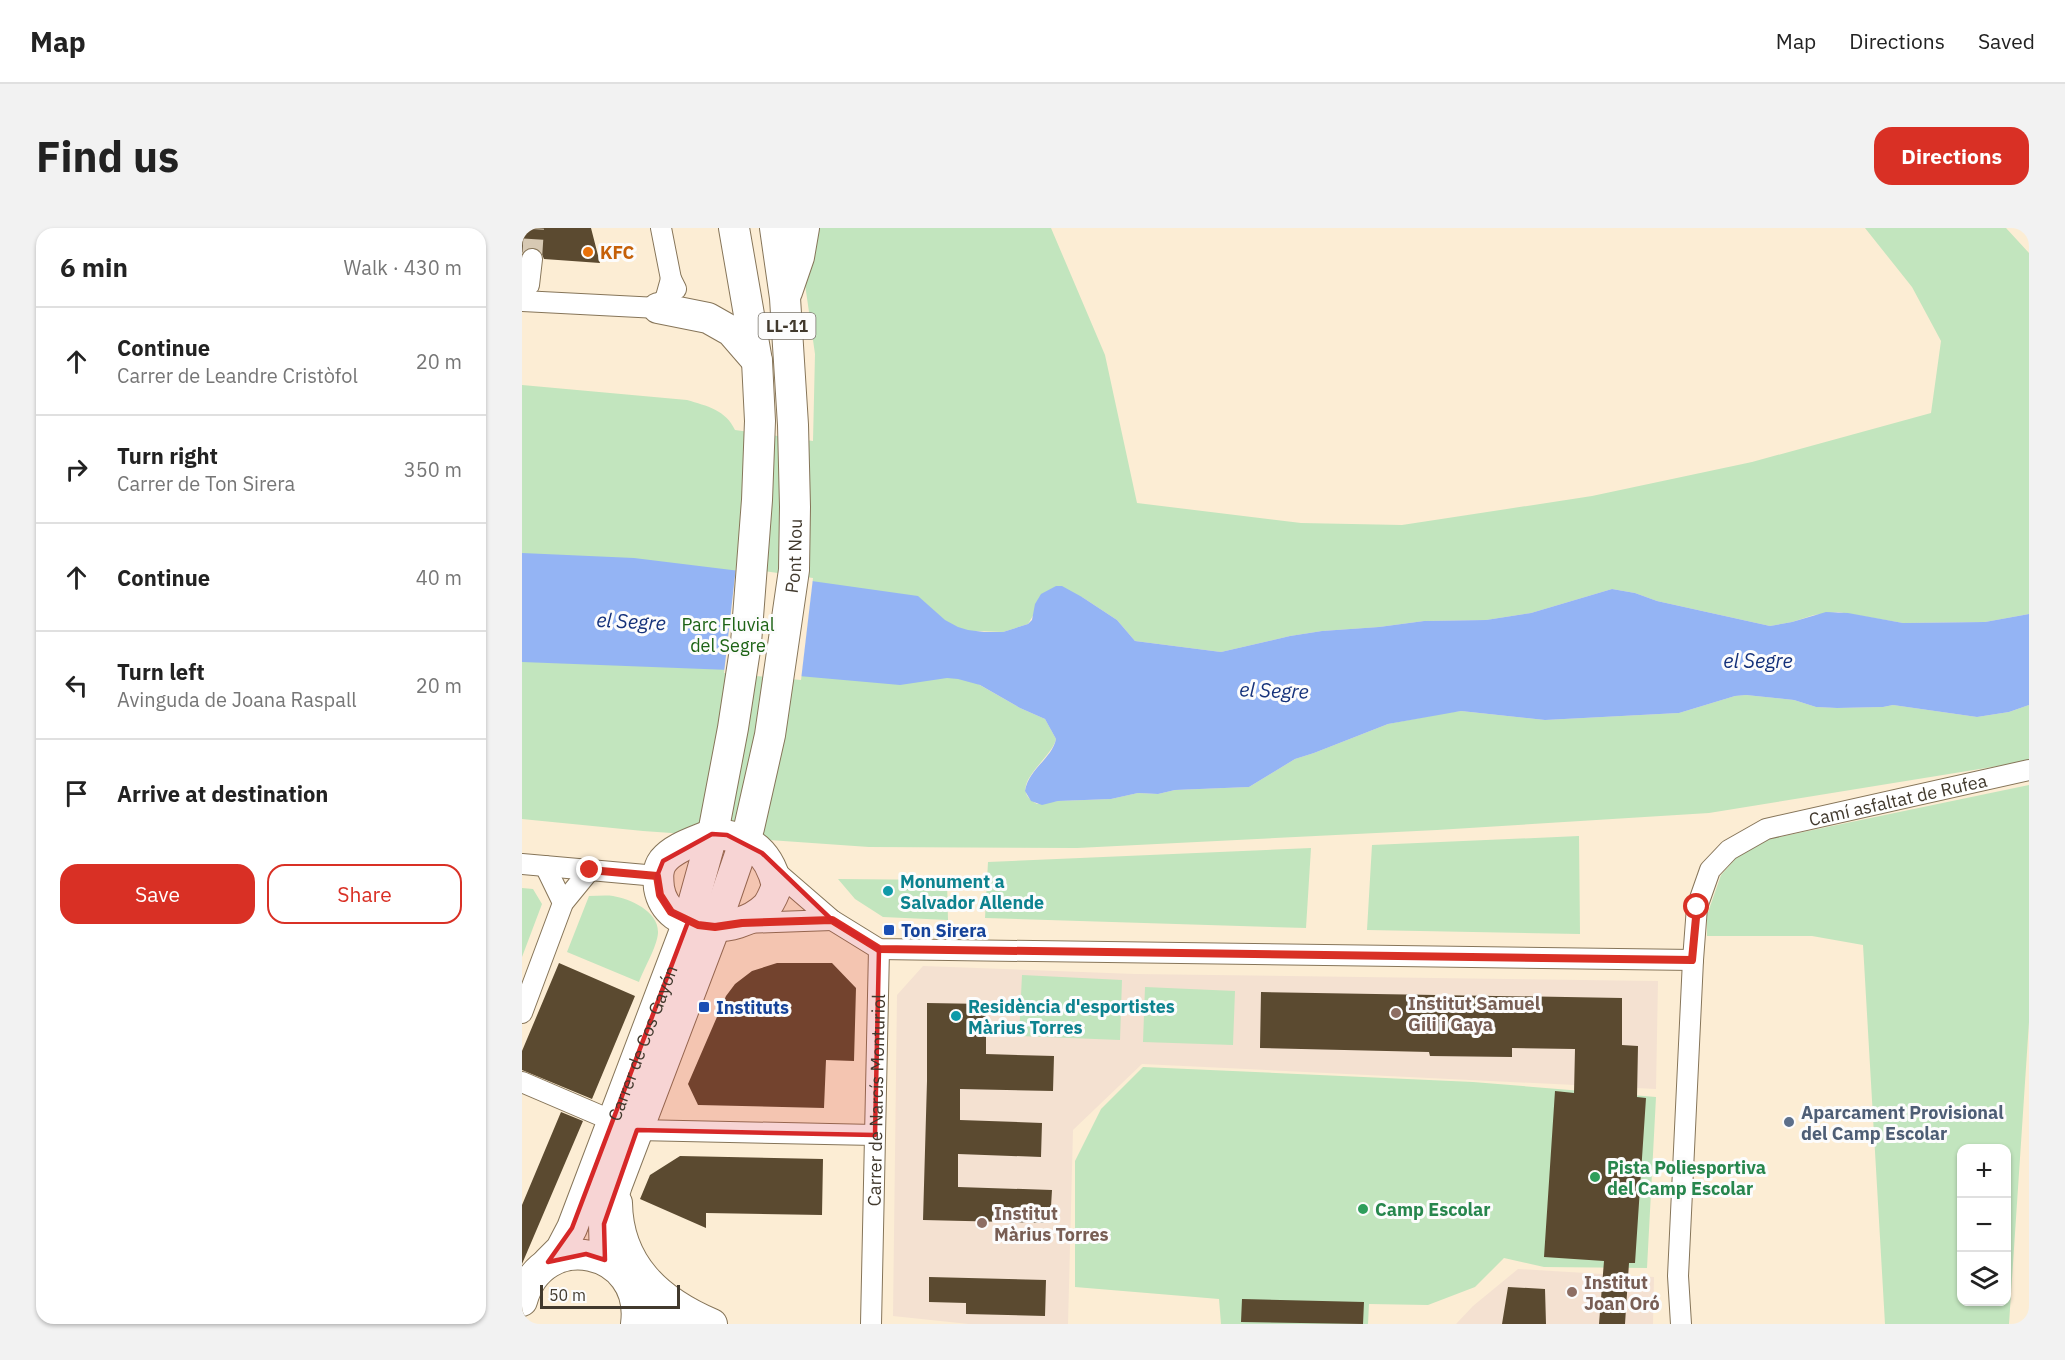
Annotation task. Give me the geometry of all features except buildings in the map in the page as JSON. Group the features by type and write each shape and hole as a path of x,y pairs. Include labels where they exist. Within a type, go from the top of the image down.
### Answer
{"main road":[{"name":"LL-11","path":"714,826 733,728 746,643 757,500 760,421 757,361 734,228"},
{"name":"LL-11","path":"775,228 785,298"},
{"path":"785,298 799,257 804,228"},
{"name":"Pont Nou","path":"747,834 770,735 794,570 793,425 785,298"},
{"path":"671,310 708,318 731,332 757,361"},
{"path":"714,826 727,835 747,834 773,869 777,886 766,906 715,924 671,912 660,895 657,876 663,861 714,826"},
{"name":"Carrer de Cos Gayón","path":"714,826 715,924"},
{"name":"Carrer de Cos Gayón","path":"523,1294 534,1274 561,1249 625,1125 715,924 747,834"},
{"name":"Carrer de Cos Gayón","path":"605,1260 604,1224 617,1185 625,1125"},
{"path":"617,1185 617,1208 622,1235 642,1277 660,1295 695,1317 711,1324"},
{"path":"548,1262 566,1255 586,1254 605,1260 622,1272 633,1290 637,1317 664,1324"}],"street":[{"path":"532,259 526,293 671,310 666,297 671,279 661,228"},
{"name":"Camí asfaltat de Rufea","path":"1681,1324 1678,1276 1692,960 1697,907 1710,870 1729,850 1766,829 2029,770"},
{"path":"522,864 657,876"},
{"path":"545,866 563,903"},
{"path":"773,869 832,920 879,949 1692,960"},
{"path":"522,1013 563,903 590,870"},
{"path":"715,924 832,920"},
{"name":"Carrer de Narcís Monturiol","path":"871,1324 875,1260 879,949"},
{"path":"522,1082 625,1125 875,1135"}],"highlighted area":[{"path":"712,834 727,835 762,853 832,920 879,949 875,1135 637,1130 604,1224 605,1260 586,1254 548,1262 572,1228 688,922 671,912 660,895 657,876 663,861"}],"shaded area":[{"path":"923,966 1135,974 1658,981 1656,1089 1142,1064 1073,1130 1068,1324 969,1324 893,1316 897,995"},
{"name":"Institut Joan Oró","path":"1518,1269 1654,1277 1653,1324 1456,1324 1473,1306"}],"green space":[{"name":"Parc Fluvial del Segre","path":"797,228 1051,228 1105,355 1137,503 1301,523 1402,525 1592,496 1752,462 1931,413 1941,341 1912,287 1865,228 2006,228 2029,253 2029,614 1985,622 1903,623 1838,612 1814,615 1770,626 1612,589 1531,613 1486,620 1424,621 1322,631 1221,652 1135,641 1117,620 1082,597 1034,614 1028,624 1003,632 976,631 978,684 1020,708 1045,719 1056,739 1053,747 1027,781 1025,789 1028,797 1037,804 1111,799 1138,793 1158,794 1175,790 1249,787 1295,759 1388,724 1445,713 1461,711 1545,720 1679,713 1735,696 1746,695 1794,700 1816,707 1893,705 1977,717 2009,712 2029,705 2029,761 1709,813 1437,830 1077,848 869,847 643,831 522,819 522,385 687,400 721,413 735,430 813,441 815,354"},
{"path":"2029,785 2029,1022 2011,1294 2011,1144 1957,1144 1957,1306 2010,1306 2009,1324 1885,1324 1863,945 1812,936 1707,936 1707,915 1721,875 1745,848 1769,839"},
{"path":"1579,836 1580,934 1367,930 1372,845"},
{"path":"1311,848 1306,928 985,918 988,862"},
{"path":"838,879 947,880 948,920 883,917 855,899"},
{"path":"522,888 533,889 542,904 522,957"},
{"path":"589,896 610,896 627,900 642,907 654,918 657,925 657,939 639,982 567,952"},
{"path":"1022,975 1122,980 1120,1040 1019,1036"},
{"path":"1145,987 1235,991 1233,1045 1143,1042"},
{"name":"Camp Escolar","path":"1143,1067 1473,1082 1656,1097 1647,1268 1544,1267 1504,1258 1475,1287 1428,1305 1369,1304 1368,1324 1221,1324 1219,1299 1075,1287 1075,1161 1101,1109"}],"water":[{"name":"el Segre","path":"522,553 634,558 918,596 945,620 958,627 984,632 1003,632 1028,624 1032,620 1035,604 1041,594 1056,586 1062,586 1117,620 1135,641 1221,652 1322,631 1424,621 1486,620 1531,613 1612,589 1770,626 1826,612 1848,613 1903,623 1985,622 2029,614 2029,705 2009,712 1977,717 1893,705 1816,707 1794,700 1746,695 1735,696 1679,713 1545,720 1461,711 1388,724 1295,759 1249,787 1175,790 1158,794 1138,793 1111,799 1058,801 1042,805 1031,801 1025,791 1031,776 1050,752 1056,739 1045,719 1020,708 980,685 947,678 900,685 730,670 522,662"}],"pier":[{"path":"736,567 813,578 801,680 724,673"}],"tunnel":[{"path":"532,259 534,228"}],"place":[{"name":"KFC","path":"588,252"},
{"name":"Monument a Salvador Allende","path":"888,891"},
{"name":"Ton Sirera","path":"889,930"},
{"name":"Instituts","path":"704,1007"},
{"name":"Institut Samuel Gili i Gaya","path":"1396,1013"},
{"name":"Residència d'esportistes Màrius Torres","path":"956,1016"},
{"name":"Aparcament Provisional del Camp Escolar","path":"1789,1122"},
{"name":"Pista Poliesportiva del Camp Escolar","path":"1595,1177"},
{"name":"Camp Escolar","path":"1363,1209"},
{"name":"Institut Màrius Torres","path":"982,1223"},
{"name":"Institut Joan Oró","path":"1572,1292"}],"route":[{"path":"590,870 657,876 660,895 671,912 698,925 715,927 742,923 832,920 879,949 1692,960 1697,907"}]}
